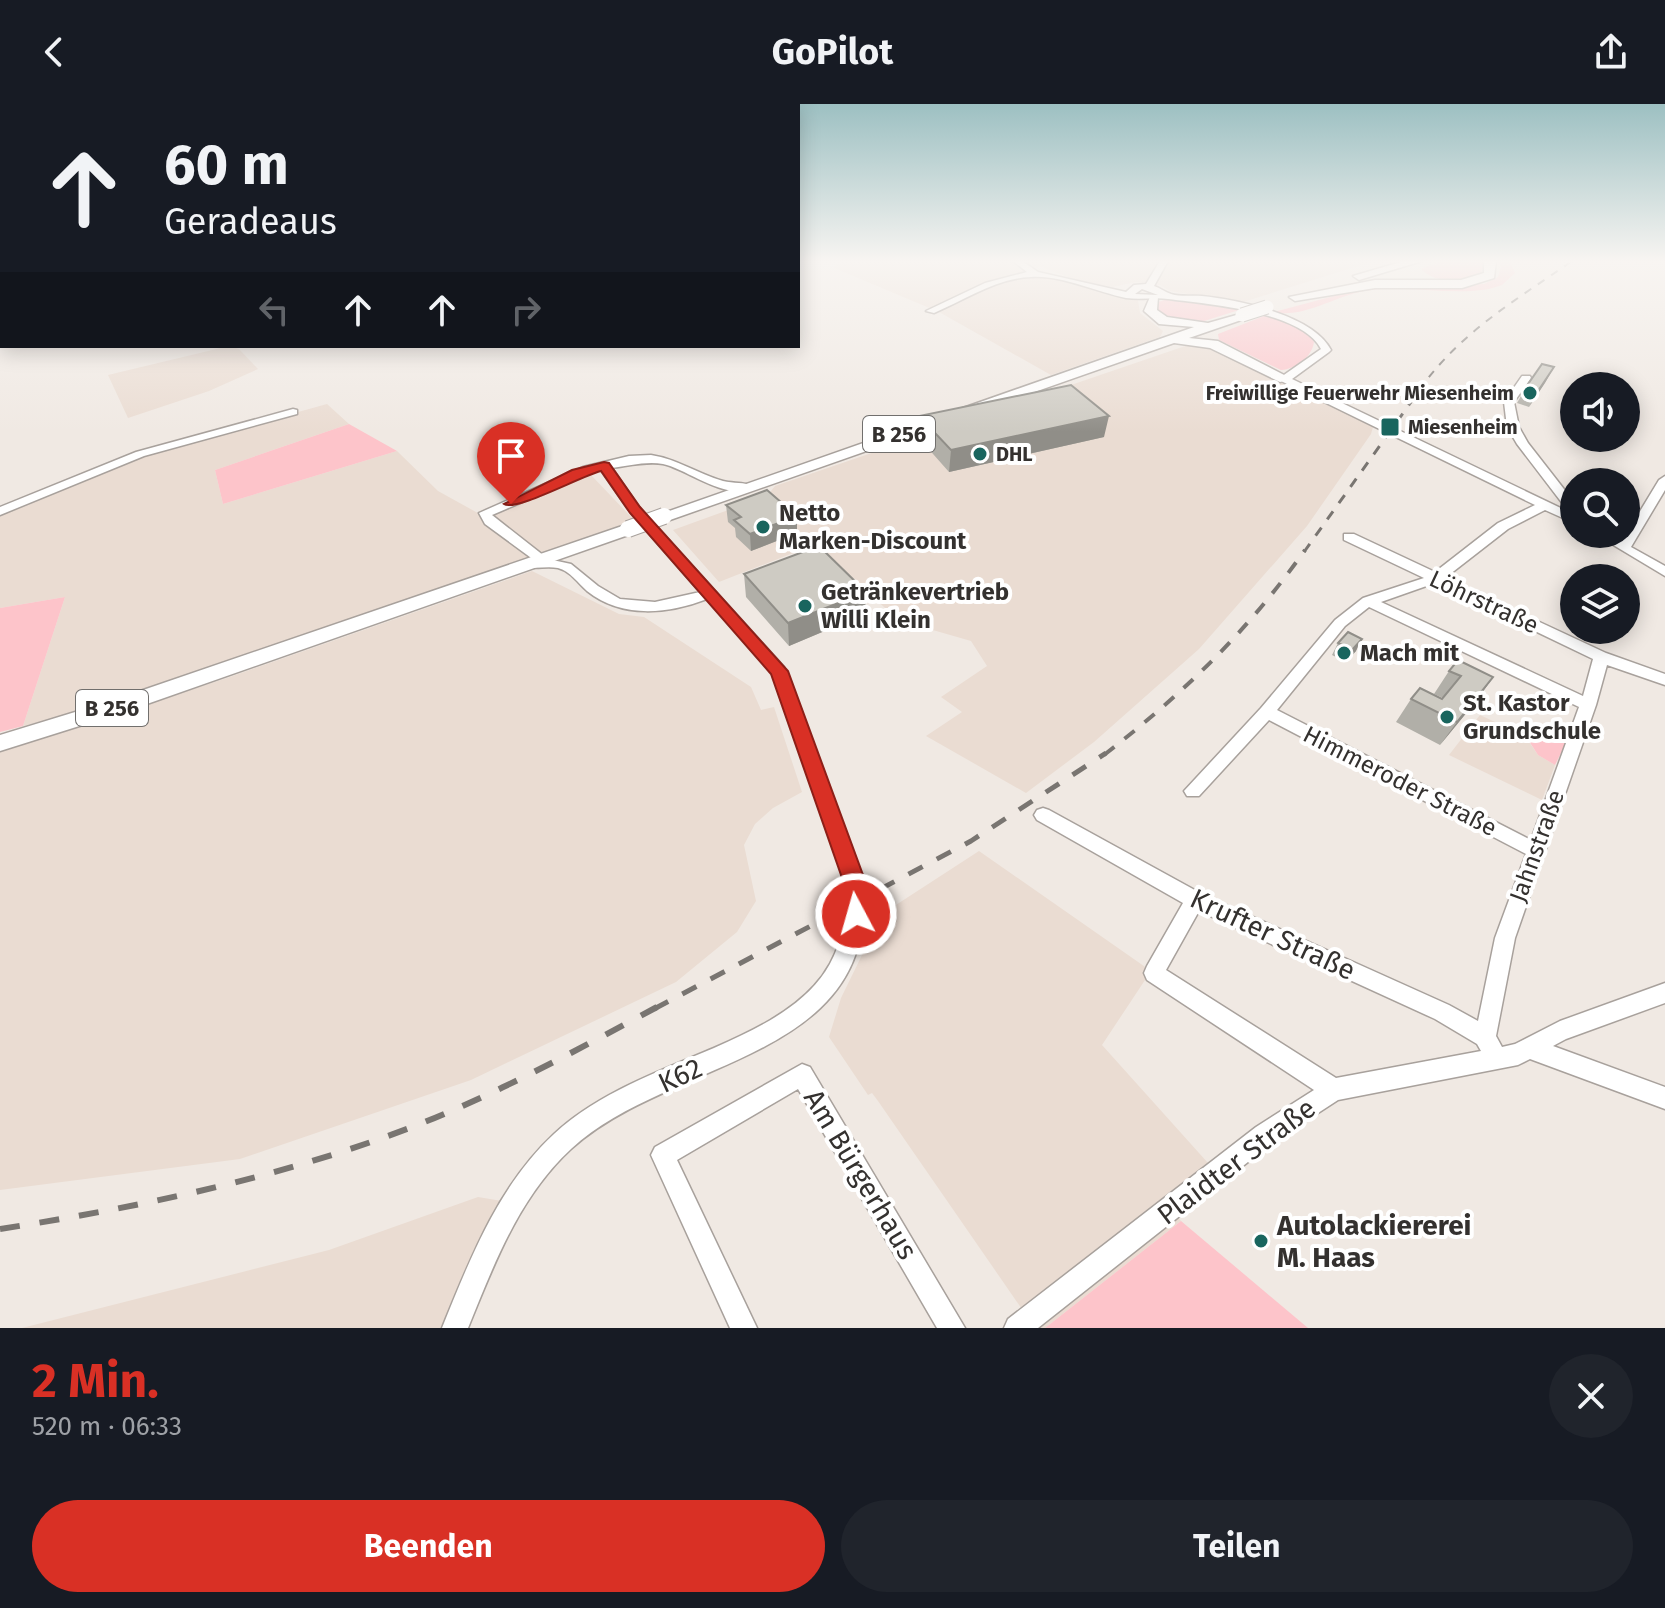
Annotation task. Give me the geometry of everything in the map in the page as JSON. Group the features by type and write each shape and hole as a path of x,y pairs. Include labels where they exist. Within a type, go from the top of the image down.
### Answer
{"main road":[{"path":"1149,318 1167,330 1158,344"},
{"path":"1157,318 1183,325 1220,323"},
{"name":"B 256","path":"0,743 119,706 1233,318"},
{"path":"1213,344 1210,334 1220,323"},
{"path":"1158,344 1191,340 1213,344 1270,371 1297,373"}],"street":[{"path":"1273,318 1309,329 1323,340 1326,350 1297,373"},
{"path":"1297,373 1354,413 1560,512"},
{"path":"1297,373 1354,413"},
{"path":"1526,378 1509,402 1513,427 1560,491"},
{"path":"0,511 140,454 293,412"},
{"path":"708,594 680,603 655,606 630,605 608,599 580,574 561,565 531,562 485,513 577,473 632,459 679,464 716,485 747,487"},
{"path":"604,466 651,459"},
{"path":"614,481 630,464"},
{"name":"K62","path":"455,1328 508,1210 561,1143 599,1112 765,1036 814,1003 848,947 856,914 852,875 779,671 684,567 604,466"},
{"path":"692,506 702,494 698,477"},
{"path":"1640,521 1665,480"},
{"path":"1193,791 1267,712 1340,623 1368,601 1435,579 1503,526 1545,505"},
{"name":"Löhrstraße","path":"1349,537 1601,657 1665,680"},
{"path":"580,574 578,558 586,543"},
{"path":"1624,548 1665,572"},
{"path":"674,598 684,582 684,567"},
{"path":"655,606 688,593 708,594"},
{"path":"1368,601 1588,705"},
{"name":"Jahnstraße","path":"1490,1048 1505,938 1588,705 1601,657"},
{"name":"Himmeroder Straße","path":"1267,712 1534,850"},
{"name":"Krufter Straße","path":"1043,815 1195,900 1442,1012 1490,1048"},
{"path":"1195,900 1154,973 1334,1090"},
{"name":"Plaidter Straße","path":"1017,1328 1264,1135 1334,1090 1490,1048 1532,1049 1560,1031 1665,993"},
{"path":"1532,1049 1665,1098"},
{"name":"Am Bürgerhaus","path":"744,1328 663,1155 802,1075 952,1328"}],"shaded area":[{"path":"950,318 1147,318 1163,331 1160,337 1051,375"},
{"path":"1160,318 1213,318 1198,323"},
{"path":"1259,318 1272,318 1291,323 1307,332 1314,342 1310,353 1302,361 1281,370 1219,340 1218,334"},
{"path":"1194,343 1222,351 1373,427 1371,434 1307,526 1199,649 1094,742 1026,793 926,736 962,712 941,697 987,666 971,641 898,620 816,544 719,582 673,530 767,496 775,486"},
{"path":"221,348 239,349 258,369 209,391 128,418 108,375"},
{"path":"327,404 349,424 215,470 223,504 397,451 438,491 485,517 578,475 591,475 634,520 538,557 98,707 23,726 65,597 0,608 0,514 139,456"},
{"path":"349,424 397,451 223,504 215,470"},
{"path":"532,571 619,614 644,617 751,687 761,710 774,707 802,792 773,808 755,824 744,845 756,901 737,932 676,982 471,1080 240,1159 0,1190 0,752 227,678"},
{"path":"65,597 23,726 0,732 0,608"},
{"path":"1480,715 1525,736 1538,755 1555,765 1542,800 1449,755"},
{"path":"1542,733 1566,743 1555,765 1538,755 1527,738"},
{"path":"979,851 1151,971 1102,1045 1208,1163 1161,1199 1181,1221 1045,1328 1035,1328 878,1101 872,1093 868,1095 829,1037 841,998 882,914"},
{"path":"478,1197 502,1201 445,1328 22,1328 329,1250"},
{"path":"1181,1221 1308,1328 1045,1328"}],"building":[{"path":"1542,364 1554,367 1538,391 1526,387"},
{"path":"1071,385 1109,416 951,450 919,416"},
{"path":"767,490 797,516 750,534 734,520 741,517 726,505"},
{"path":"819,546 866,592 788,623 744,574"},
{"path":"1348,632 1362,639 1352,650 1338,643"},
{"path":"1458,660 1493,677 1457,722 1411,699 1420,688 1442,699 1461,676 1449,671"}],"railway":[{"path":"1419,390 1453,351 1491,318"},
{"path":"1304,552 1421,388"},
{"path":"1104,755 1213,660 1260,608 1305,550"},
{"path":"654,1009 971,841 1106,753"},
{"path":"0,1229 209,1189 362,1145 475,1100 657,1007"}],"place":[{"name":"Freiwillige Feuerwehr Miesenheim","path":"1530,393"},
{"name":"Miesenheim","path":"1390,427"},
{"name":"DHL","path":"980,454"},
{"name":"Netto Marken-Discount","path":"763,527"},
{"name":"Getränkevertrieb Willi Klein","path":"805,606"},
{"name":"Mach mit","path":"1344,653"},
{"name":"St. Kastor Grundschule","path":"1447,717"},
{"name":"Autolackiererei M. Haas","path":"1261,1241"}],"route":[{"path":"511,504 577,473 604,466 635,510 779,671 852,875 856,914"}]}
